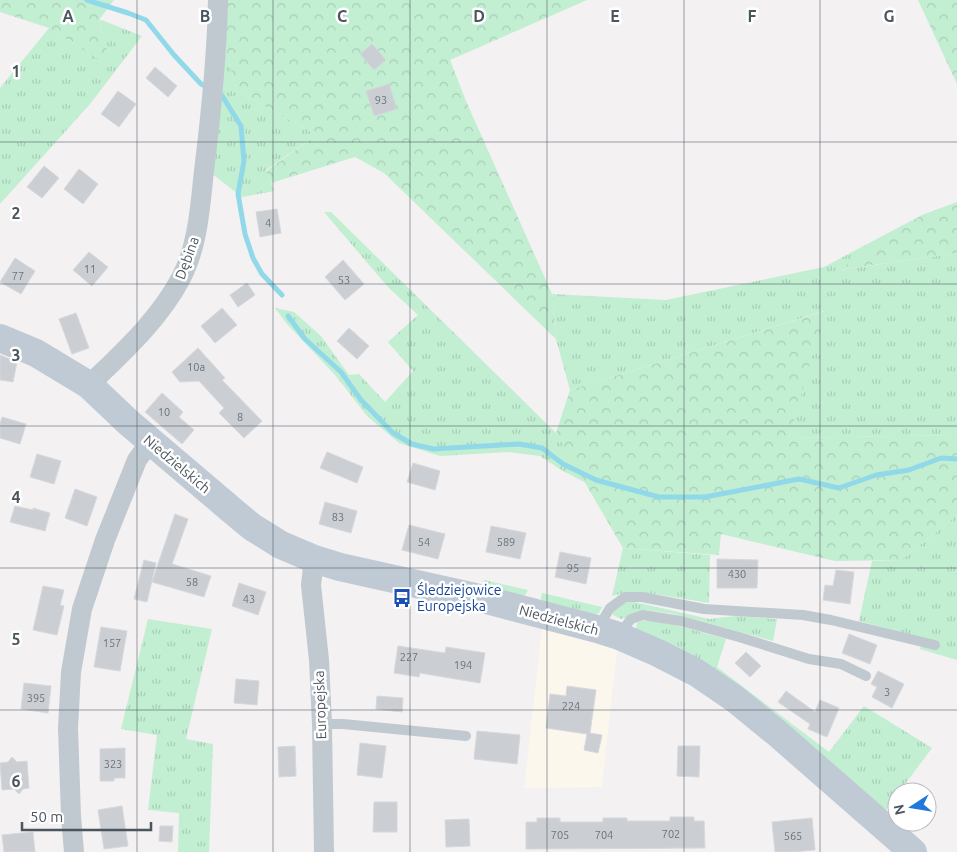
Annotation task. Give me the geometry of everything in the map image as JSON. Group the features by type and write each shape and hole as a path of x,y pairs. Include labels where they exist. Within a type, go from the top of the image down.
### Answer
{"street":[{"name":"Dębina","path":"89,384 122,354 174,291 182,277 194,242 198,224 213,90 218,0"},
{"name":"Niedzielskich","path":"0,338 36,352 89,384 150,442 252,527 281,545 314,559 340,566 475,597 608,633 658,653 697,673 735,699 778,734 913,852"},
{"path":"74,852 68,728 72,672 82,610 105,540 138,460 150,442"},
{"name":"Europejska","path":"314,559 311,585 319,660 324,852"}],"lane":[{"path":"608,633 610,608 626,597 642,597 704,609 803,615 935,645"},
{"path":"608,633 631,619 644,615 681,621 809,659 840,664 866,676"},
{"path":"322,724 343,724 466,736"}],"shaded area":[{"path":"542,628 617,650 602,787 524,788"}],"green space":[{"path":"0,0 114,0 99,20 111,67 49,28 0,12"},
{"path":"213,0 587,0 450,60 466,101 552,294 556,339 384,173 355,157 271,183 266,171 317,135 237,91"},
{"path":"918,0 957,0 957,84"},
{"path":"99,19 142,36 90,104 0,204 0,88 49,28 110,66"},
{"path":"226,49 237,91 317,135 266,170 274,191 242,197 211,173"},
{"path":"957,202 957,253 839,270 922,215"},
{"path":"324,212 331,212 556,433 586,483 540,456 508,452 440,456 399,443 367,416 336,376 287,324 275,308 294,312 321,336 349,375 359,374 385,402 413,371 388,342 418,315 388,287"},
{"path":"922,215 841,270 957,253 957,435 789,438 824,311 570,390 556,339 552,294 666,300 824,267"},
{"path":"825,311 789,438 957,435 957,515 901,560 835,561 721,534 719,555 623,548 556,433 570,390"},
{"path":"957,515 957,660 920,649 923,638 859,621 872,561 901,560"},
{"path":"623,548 710,555 709,603 655,594 628,592 612,596"},
{"path":"484,580 528,590 521,599 483,586"},
{"path":"542,593 602,607 599,613 593,616 542,604"},
{"path":"630,601 709,619 736,616 777,619 773,641 674,614 646,610 621,619 613,615 613,610"},
{"path":"148,619 212,629 186,739 213,744 209,852 178,852 179,813 148,810 157,735 121,729"},
{"path":"641,621 662,622 726,639 717,667 829,752 864,706 932,748 906,782 887,782 887,809 883,814 638,633 637,623"}],"building":[{"path":"372,44 386,60 374,70 360,54"},
{"path":"155,67 177,86 168,97 146,78"},
{"path":"389,84 397,109 374,116 366,91"},
{"path":"118,91 136,104 119,127 101,114"},
{"path":"44,166 59,178 42,198 27,187"},
{"path":"79,169 98,184 83,204 64,189"},
{"path":"277,209 281,233 260,237 256,212"},
{"path":"89,252 108,267 92,286 73,270"},
{"path":"15,258 35,271 21,294 0,282"},
{"path":"343,260 364,284 345,300 325,277"},
{"path":"247,283 255,295 238,307 230,295"},
{"path":"222,308 237,325 215,343 201,326"},
{"path":"76,313 89,348 72,354 59,319"},
{"path":"349,328 369,346 357,359 337,341"},
{"path":"198,348 225,378 222,380 262,421 244,438 219,413 224,408 199,381 180,382 172,372"},
{"path":"0,355 17,362 13,382 0,380"},
{"path":"162,393 183,412 179,417 194,430 182,444 145,412"},
{"path":"2,417 26,424 20,444 0,438"},
{"path":"327,452 363,467 357,483 320,468"},
{"path":"37,454 61,461 54,484 30,477"},
{"path":"413,463 440,471 435,490 407,482"},
{"path":"75,489 97,497 87,526 65,518"},
{"path":"325,502 357,511 351,533 319,524"},
{"path":"15,506 33,510 33,508 50,513 45,531 10,522"},
{"path":"175,514 188,519 172,564 211,576 204,597 152,582"},
{"path":"409,525 445,534 438,559 402,550"},
{"path":"491,526 526,533 520,559 486,552"},
{"path":"560,552 591,558 586,584 555,577"},
{"path":"717,559 758,560 757,588 717,588"},
{"path":"144,560 156,563 147,602 134,599"},
{"path":"836,570 854,572 850,604 823,600 825,585 833,586"},
{"path":"239,583 266,592 258,615 232,606"},
{"path":"43,586 64,590 60,605 64,606 57,635 33,630"},
{"path":"101,627 127,631 120,671 94,667"},
{"path":"849,634 877,645 870,664 842,653"},
{"path":"398,646 445,653 446,647 485,653 480,683 420,673 419,677 394,673"},
{"path":"746,652 761,666 750,677 735,663"},
{"path":"878,671 904,684 892,708 872,697 877,687 871,684"},
{"path":"236,679 259,681 257,705 234,703"},
{"path":"24,683 51,686 48,713 21,709"},
{"path":"567,686 596,690 590,733 602,735 598,753 584,750 587,734 546,728 550,694 566,696"},
{"path":"786,691 815,712 820,700 839,708 827,737 808,729 810,724 778,702"},
{"path":"377,696 403,698 402,712 376,709"},
{"path":"477,731 520,735 517,764 474,759"},
{"path":"360,743 386,746 382,778 357,775"},
{"path":"295,746 296,776 279,777 278,747"},
{"path":"678,746 700,746 699,777 677,776"},
{"path":"125,748 125,778 114,778 114,781 100,781 100,749"},
{"path":"12,757 17,762 27,761 29,788 23,789 19,794 14,789 2,790 0,763 8,762"},
{"path":"374,802 397,802 397,832 373,832"},
{"path":"122,806 128,846 104,849 98,810"},
{"path":"670,817 694,817 694,821 704,821 705,848 526,849 526,822 537,822 537,818 560,818 560,822 603,822 603,818 627,818 627,821 670,821"},
{"path":"812,818 815,850 775,852 772,822"},
{"path":"469,819 470,846 446,847 445,820"},
{"path":"160,826 173,826 172,842 159,841"},
{"path":"33,832 35,852 4,852 2,835"}],"waterway":[{"path":"87,0 146,20 174,55 201,84 209,88"},
{"path":"219,93 241,126 244,161 238,194 245,234 253,258 262,274 282,295"},
{"path":"288,316 305,339 341,372 361,400 393,433 412,444 433,449 519,444 542,448 563,464 596,480 659,497 705,497 799,479 839,488 876,475 909,470 941,458 957,459"}],"place":[{"name":"Śledziejowice Europejska","path":"402,598"}]}
